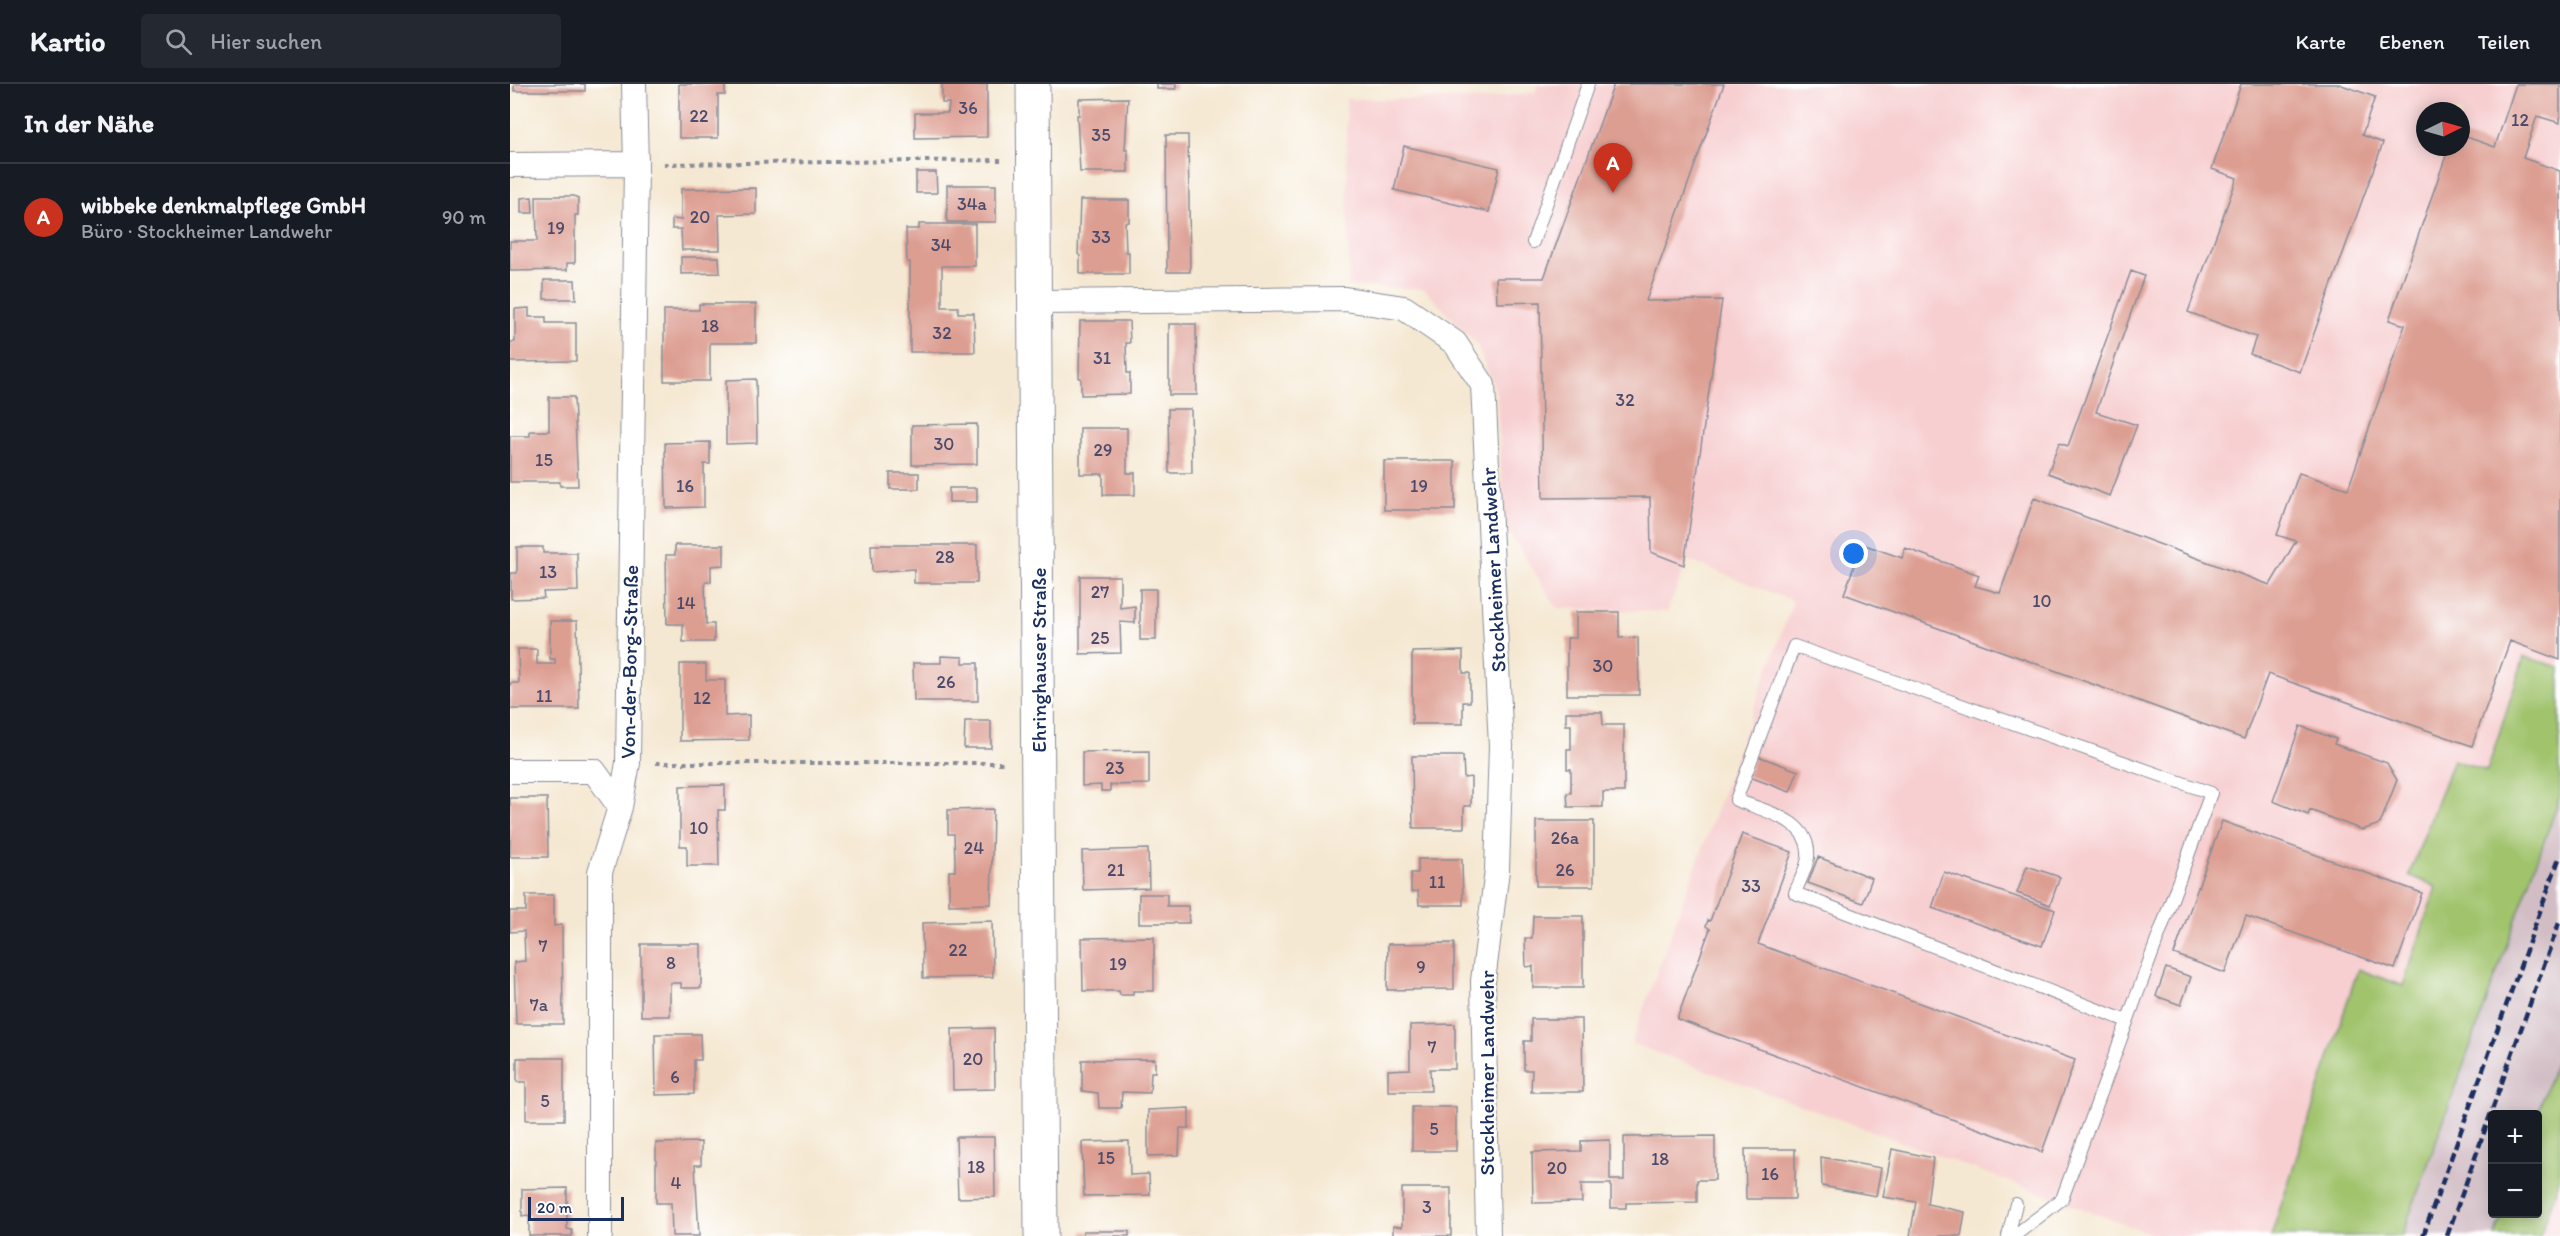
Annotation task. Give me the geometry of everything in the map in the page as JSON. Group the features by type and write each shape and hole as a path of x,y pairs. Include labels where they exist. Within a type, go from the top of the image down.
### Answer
{"street":[{"name":"Von-der-Borg-Straße","path":"600,1236 600,872 620,807 628,763 636,164 634,84"},
{"name":"Ehringhauser Straße","path":"1033,84 1041,1236"},
{"path":"510,165 636,164"},
{"name":"Stockheimer Landwehr","path":"1036,302 1345,299 1404,308 1455,343 1483,385 1501,746 1497,870 1483,981 1488,1236"},
{"path":"510,771 594,771 620,807"}],"lane":[{"path":"1533,242 1588,84"},
{"path":"2014,1236 2062,1198 2127,1022 2211,793 1794,646 1736,800 1792,822 1802,833 1808,856 1795,893 2127,1022"},
{"path":"2008,1236 2016,1204"}],"path":[{"path":"636,164 1032,160"},
{"path":"628,763 833,761 1039,763"}],"shaded area":[{"path":"1538,84 2560,84 2560,667 2524,657 2487,771 2453,761 2409,875 2436,886 2403,986 2358,969 2271,1236 2157,1236 1631,1043 1793,601 1688,560 1667,612 1557,608 1504,524 1497,395 1477,345 1424,289 1349,286 1346,99 1487,99 1535,92"},
{"path":"2560,797 2560,1049 2538,1110 2488,1110 2488,1218 2502,1218 2495,1236 2402,1236"},
{"path":"2560,1178 2560,1236 2540,1236"}],"green space":[{"path":"2524,657 2560,667 2560,797 2402,1236 2271,1236 2358,969 2403,986 2436,887 2409,875 2453,760 2487,771"},
{"path":"2560,1049 2560,1178 2540,1236 2495,1236 2502,1218 2542,1218 2542,1110 2538,1110"}],"building":[{"path":"514,84 585,84 585,91 514,91"},
{"path":"679,84 725,84 725,95 718,95 718,138 679,138"},
{"path":"942,84 987,84 987,137 915,138 915,113 948,113 949,103 942,103"},
{"path":"1157,84 1176,84 1176,89 1157,89"},
{"path":"1614,84 1724,84 1646,301 1722,300 1684,565 1651,552 1650,497 1543,498 1540,302 1497,303 1496,278 1544,278"},
{"path":"2241,84 2339,84 2375,97 2362,135 2383,143 2300,372 2250,354 2256,337 2188,312 2237,178 2212,169"},
{"path":"2516,84 2560,84 2560,123 2537,116 2523,158 2560,171 2560,660 2510,641 2472,746 2268,674 2244,739 1844,594 1862,544 1902,558 1905,548 1979,575 1975,586 2000,593 2034,498 2270,585 2296,541 2277,535 2299,473 2348,489 2405,325 2389,320 2446,156 2470,156 2470,138 2495,147"},
{"path":"1128,98 1125,150 1128,150 1128,172 1080,172 1077,115 1079,115 1079,99"},
{"path":"1166,135 1188,135 1190,272 1167,272"},
{"path":"1404,146 1499,168 1489,212 1394,190"},
{"path":"916,172 936,172 937,193 916,193"},
{"path":"947,185 996,185 996,222 947,222"},
{"path":"756,188 756,214 719,215 720,250 682,250 681,229 672,229 672,219 681,220 681,189"},
{"path":"536,196 574,196 578,198 578,215 575,215 575,263 567,263 567,270 510,271 510,241 537,241"},
{"path":"532,197 533,213 521,213 521,198"},
{"path":"1080,200 1129,200 1129,222 1125,222 1129,274 1080,274 1078,254"},
{"path":"919,224 975,224 975,266 942,266 942,307 958,307 958,313 974,313 975,352 910,352 910,262 907,262 906,229 919,229"},
{"path":"681,257 719,257 720,273 681,274"},
{"path":"2131,271 2144,276 2096,412 2137,425 2110,496 2048,473 2059,443 2068,446"},
{"path":"544,280 575,280 576,299 544,299"},
{"path":"699,304 756,304 756,343 710,343 710,381 664,381 664,310 699,310"},
{"path":"529,308 529,317 546,317 546,323 576,323 576,361 510,362 510,342 515,342 515,309"},
{"path":"1080,321 1129,321 1130,343 1126,343 1130,394 1081,395"},
{"path":"1169,324 1196,324 1197,395 1169,395"},
{"path":"756,379 757,443 726,444 726,380"},
{"path":"549,397 574,397 578,486 560,486 560,482 510,482 510,436 530,436 530,431 549,431"},
{"path":"1168,409 1191,409 1192,473 1169,473"},
{"path":"977,424 977,464 912,465 912,425"},
{"path":"1080,428 1127,428 1127,473 1135,473 1135,495 1103,495 1103,474 1080,474"},
{"path":"710,442 710,464 704,464 704,507 666,508 665,443"},
{"path":"1384,461 1455,461 1455,510 1384,510"},
{"path":"890,473 919,473 919,489 890,489"},
{"path":"949,488 977,488 977,502 949,502"},
{"path":"675,545 724,545 724,565 711,566 711,582 705,582 706,624 714,624 714,642 683,642 683,624 667,624 666,555 675,555"},
{"path":"871,545 977,545 977,583 914,583 914,569 872,572"},
{"path":"517,547 543,547 543,553 577,553 578,591 543,592 544,598 511,599 511,573 517,573"},
{"path":"1080,576 1120,576 1120,608 1135,606 1135,623 1120,622 1121,653 1080,654"},
{"path":"1140,589 1156,589 1156,640 1140,640"},
{"path":"1576,612 1619,612 1619,638 1638,637 1639,695 1567,695 1567,638 1576,638"},
{"path":"550,621 577,621 579,709 510,709 510,683 519,683 518,649 537,649 537,664 555,664 555,659 550,659"},
{"path":"1463,651 1463,673 1470,673 1470,702 1463,702 1463,724 1412,724 1412,652"},
{"path":"941,656 963,657 963,663 978,663 978,701 914,701 913,663 941,663"},
{"path":"680,664 706,664 706,680 725,680 725,716 749,715 749,740 680,741"},
{"path":"1566,712 1602,712 1603,725 1624,725 1624,792 1603,792 1603,807 1568,807 1567,793 1571,793 1571,769 1567,769 1567,749 1571,749 1571,725 1566,725"},
{"path":"965,721 991,721 991,748 964,748"},
{"path":"2300,726 2336,739 2334,744 2387,763 2397,780 2380,824 2362,830 2310,810 2308,815 2273,801"},
{"path":"1149,751 1149,784 1110,785 1110,791 1101,791 1101,785 1082,786 1082,752"},
{"path":"1755,755 1798,771 1790,792 1747,776"},
{"path":"1412,756 1463,756 1464,778 1471,777 1471,806 1464,806 1464,828 1413,828"},
{"path":"725,785 725,810 718,810 719,866 687,866 687,846 680,846 680,786"},
{"path":"510,798 547,798 548,857 510,857"},
{"path":"993,809 991,904 949,905 949,871 955,871 955,862 954,834 948,834 948,810"},
{"path":"1536,821 1594,821 1594,886 1536,886"},
{"path":"2222,821 2422,893 2395,969 2246,916 2225,973 2174,954"},
{"path":"1742,834 1792,852 1758,944 2075,1060 2042,1152 1677,1019 1710,929 1706,926 1708,920 1710,921"},
{"path":"1148,849 1149,888 1083,890 1082,851"},
{"path":"1818,857 1872,878 1863,903 1808,883"},
{"path":"1418,859 1462,859 1463,905 1419,905 1418,891 1411,892 1411,873 1418,873"},
{"path":"2027,866 2060,877 2050,905 2017,893"},
{"path":"1944,872 2055,910 2042,946 1932,908"},
{"path":"1139,894 1167,894 1167,906 1188,906 1189,923 1139,923"},
{"path":"526,895 554,895 554,926 562,925 563,1024 516,1024 514,962 525,961 524,931 510,932 510,911 526,911"},
{"path":"1533,916 1583,916 1583,988 1533,988 1533,966 1526,967 1525,938 1532,938"},
{"path":"992,921 993,977 923,978 922,923"},
{"path":"1154,937 1154,991 1133,991 1133,995 1120,995 1119,991 1083,991 1082,938"},
{"path":"1454,943 1454,989 1387,990 1388,944"},
{"path":"641,944 701,944 701,988 681,988 681,983 670,983 670,1016 641,1016"},
{"path":"2166,968 2191,977 2181,1005 2156,996"},
{"path":"1531,1019 1582,1019 1583,1092 1531,1092 1532,1070 1524,1070 1524,1041 1531,1041"},
{"path":"1455,1024 1455,1069 1430,1069 1431,1091 1388,1091 1388,1070 1410,1069 1410,1025"},
{"path":"994,1028 995,1089 953,1090 952,1029"},
{"path":"655,1034 700,1034 701,1060 694,1060 694,1094 656,1095"},
{"path":"517,1058 564,1058 564,1120 526,1120 526,1082 517,1082"},
{"path":"1155,1059 1155,1072 1151,1072 1150,1093 1122,1092 1121,1108 1099,1108 1098,1093 1082,1091 1082,1060"},
{"path":"1412,1107 1456,1107 1456,1151 1412,1151"},
{"path":"1189,1108 1189,1128 1180,1128 1179,1155 1148,1156 1148,1110"},
{"path":"1715,1136 1715,1180 1697,1180 1697,1202 1626,1203 1626,1208 1611,1208 1611,1184 1581,1184 1582,1202 1533,1203 1532,1152 1581,1151 1581,1141 1610,1140 1610,1180 1624,1180 1624,1137"},
{"path":"956,1137 994,1137 995,1197 958,1198"},
{"path":"1129,1141 1130,1175 1149,1174 1150,1195 1084,1196 1082,1142"},
{"path":"701,1142 701,1165 695,1165 699,1236 672,1236 671,1203 656,1203 656,1143"},
{"path":"1745,1149 1795,1149 1795,1199 1746,1199"},
{"path":"1892,1149 1933,1158 1927,1204 1965,1212 1961,1236 1910,1236 1916,1202 1883,1197"},
{"path":"1821,1157 1881,1168 1876,1196 1822,1186"},
{"path":"567,1188 567,1229 572,1230 572,1236 529,1236 529,1215 522,1216 522,1189"},
{"path":"1402,1188 1451,1188 1451,1236 1393,1236 1393,1226 1402,1227"},
{"path":"1083,1231 1129,1231 1129,1236 1083,1236"}],"railway":[{"path":"2423,1236 2560,856"},
{"path":"2447,1236 2560,920"}],"place":[{"name":"wibbeke denkmalpflege GmbH","path":"1613,193"}]}
